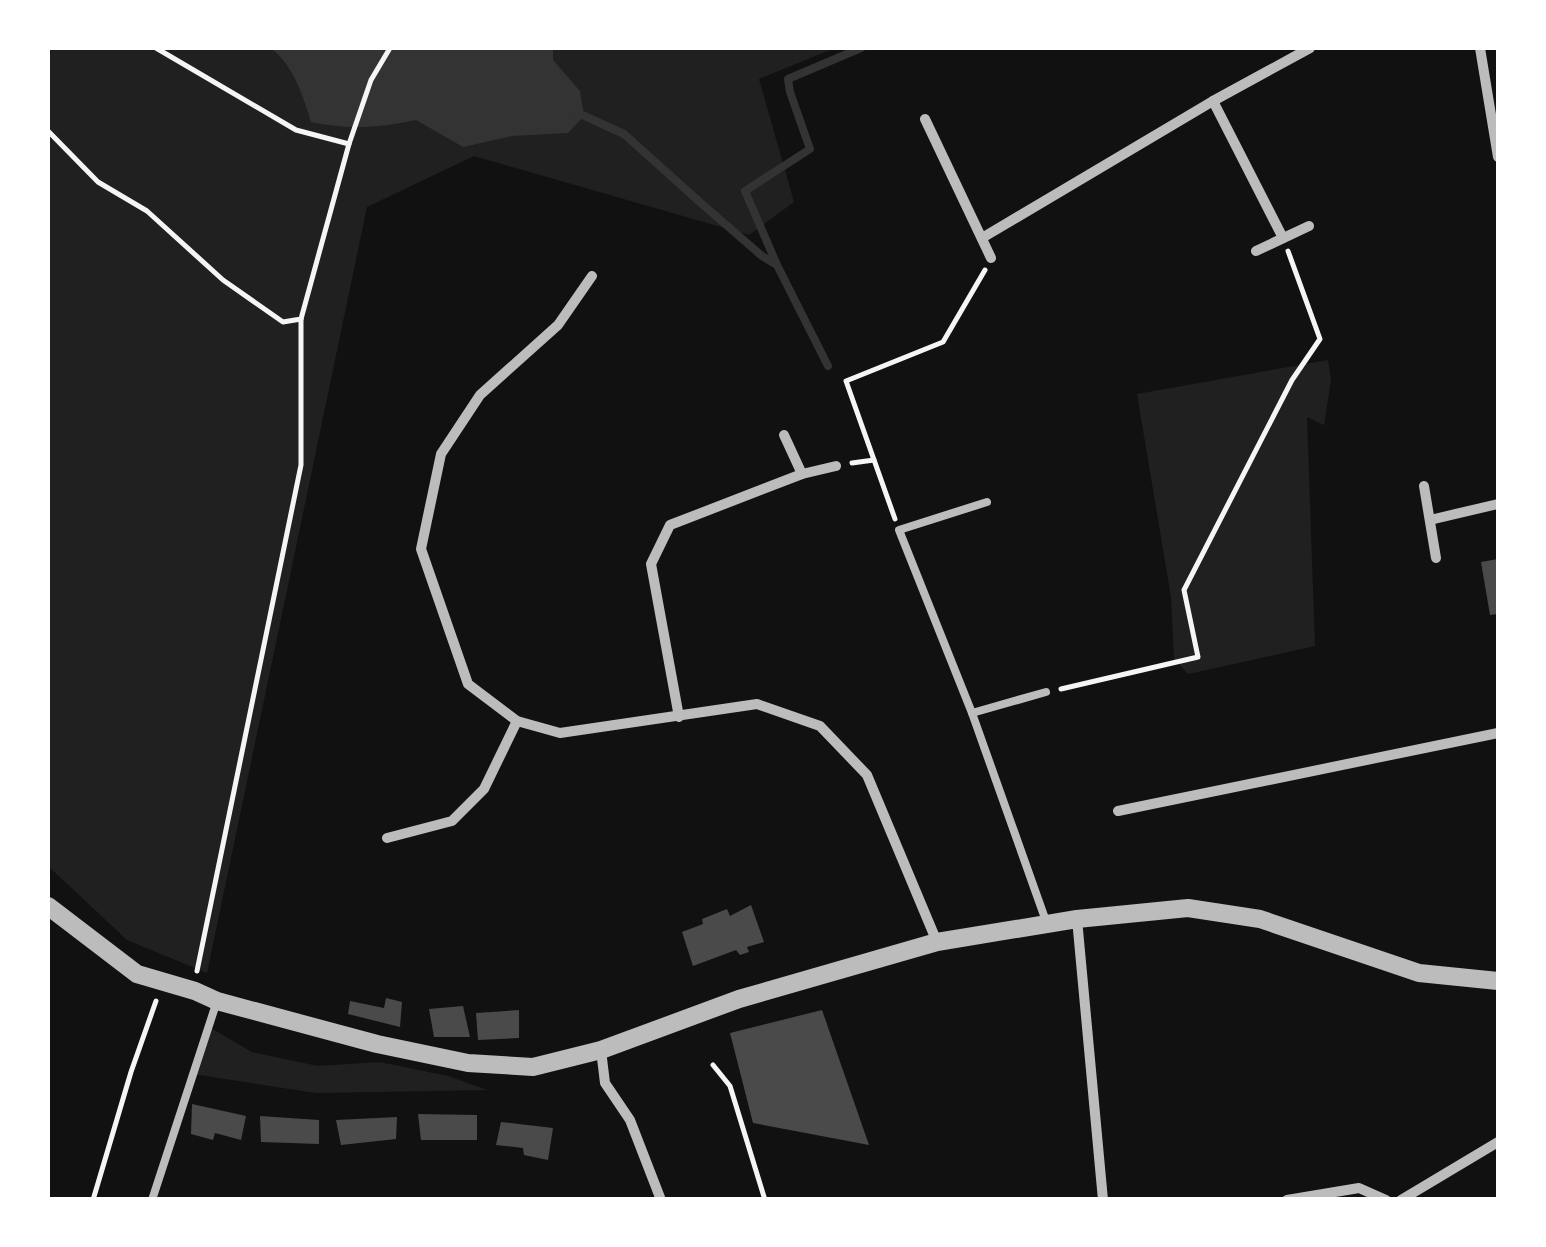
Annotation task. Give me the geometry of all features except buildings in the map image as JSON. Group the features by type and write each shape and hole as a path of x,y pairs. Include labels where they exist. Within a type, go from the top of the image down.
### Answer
{"street":[{"path":"982,238 1310,48"},
{"path":"1480,48 1498,157"},
{"path":"1213,101 1283,238"},
{"path":"925,119 992,258"},
{"path":"1256,252 1309,226"},
{"path":"592,276 558,325 480,395 440,454 420,549 468,684 516,722 560,733 758,704 820,726 867,775 937,942"},
{"path":"784,436 802,474"},
{"path":"679,717 651,564 670,525 802,474 836,466"},
{"path":"1424,486 1436,558"},
{"path":"1430,520 1498,504"},
{"path":"387,838 452,821 484,789 516,722"},
{"path":"1118,810 1498,733"},
{"path":"48,906 136,974 217,1001 377,1044 468,1063 533,1067 600,1050 739,999 937,942 1047,924 1188,908 1260,919 1420,973 1498,981"},
{"path":"1077,920 1104,1200"},
{"path":"600,1050 606,1082 630,1120 661,1200"},
{"path":"1401,1200 1498,1142"},
{"path":"1287,1200 1358,1188 1386,1200"}],"lane":[{"path":"987,502 899,530 972,713 1047,924"},
{"path":"972,713 1046,692"},
{"path":"152,1200 217,1001"}],"path":[{"path":"156,48 296,130 349,144"},
{"path":"195,991 200,950 301,465 301,320 349,144 371,80 390,48"},
{"path":"48,131 98,182 148,211 223,280 283,322 301,320"},
{"path":"1046,692 1198,657 1184,590 1292,380 1320,339 1283,238"},
{"path":"899,530 846,381 943,342 992,258"},
{"path":"93,1200 156,1001"},
{"path":"713,1065 730,1086 766,1200"}],"shaded area":[{"path":"48,48 835,48 759,79 794,202 749,235 474,156 367,207 207,973 127,940 48,866"},
{"path":"270,48 553,48 553,60 580,91 584,116 568,133 512,136 463,147 416,120 364,127 311,122 291,71"},
{"path":"1328,360 1331,380 1324,425 1307,417 1315,646 1188,674 1174,659 1171,597 1137,394"},
{"path":"209,1027 252,1052 318,1066 380,1062 448,1076 487,1090 316,1093 193,1074"}],"waterway":[{"path":"777,265 745,191 810,149 788,79 861,48"},
{"path":"578,113 624,134 777,265 828,366"}]}
